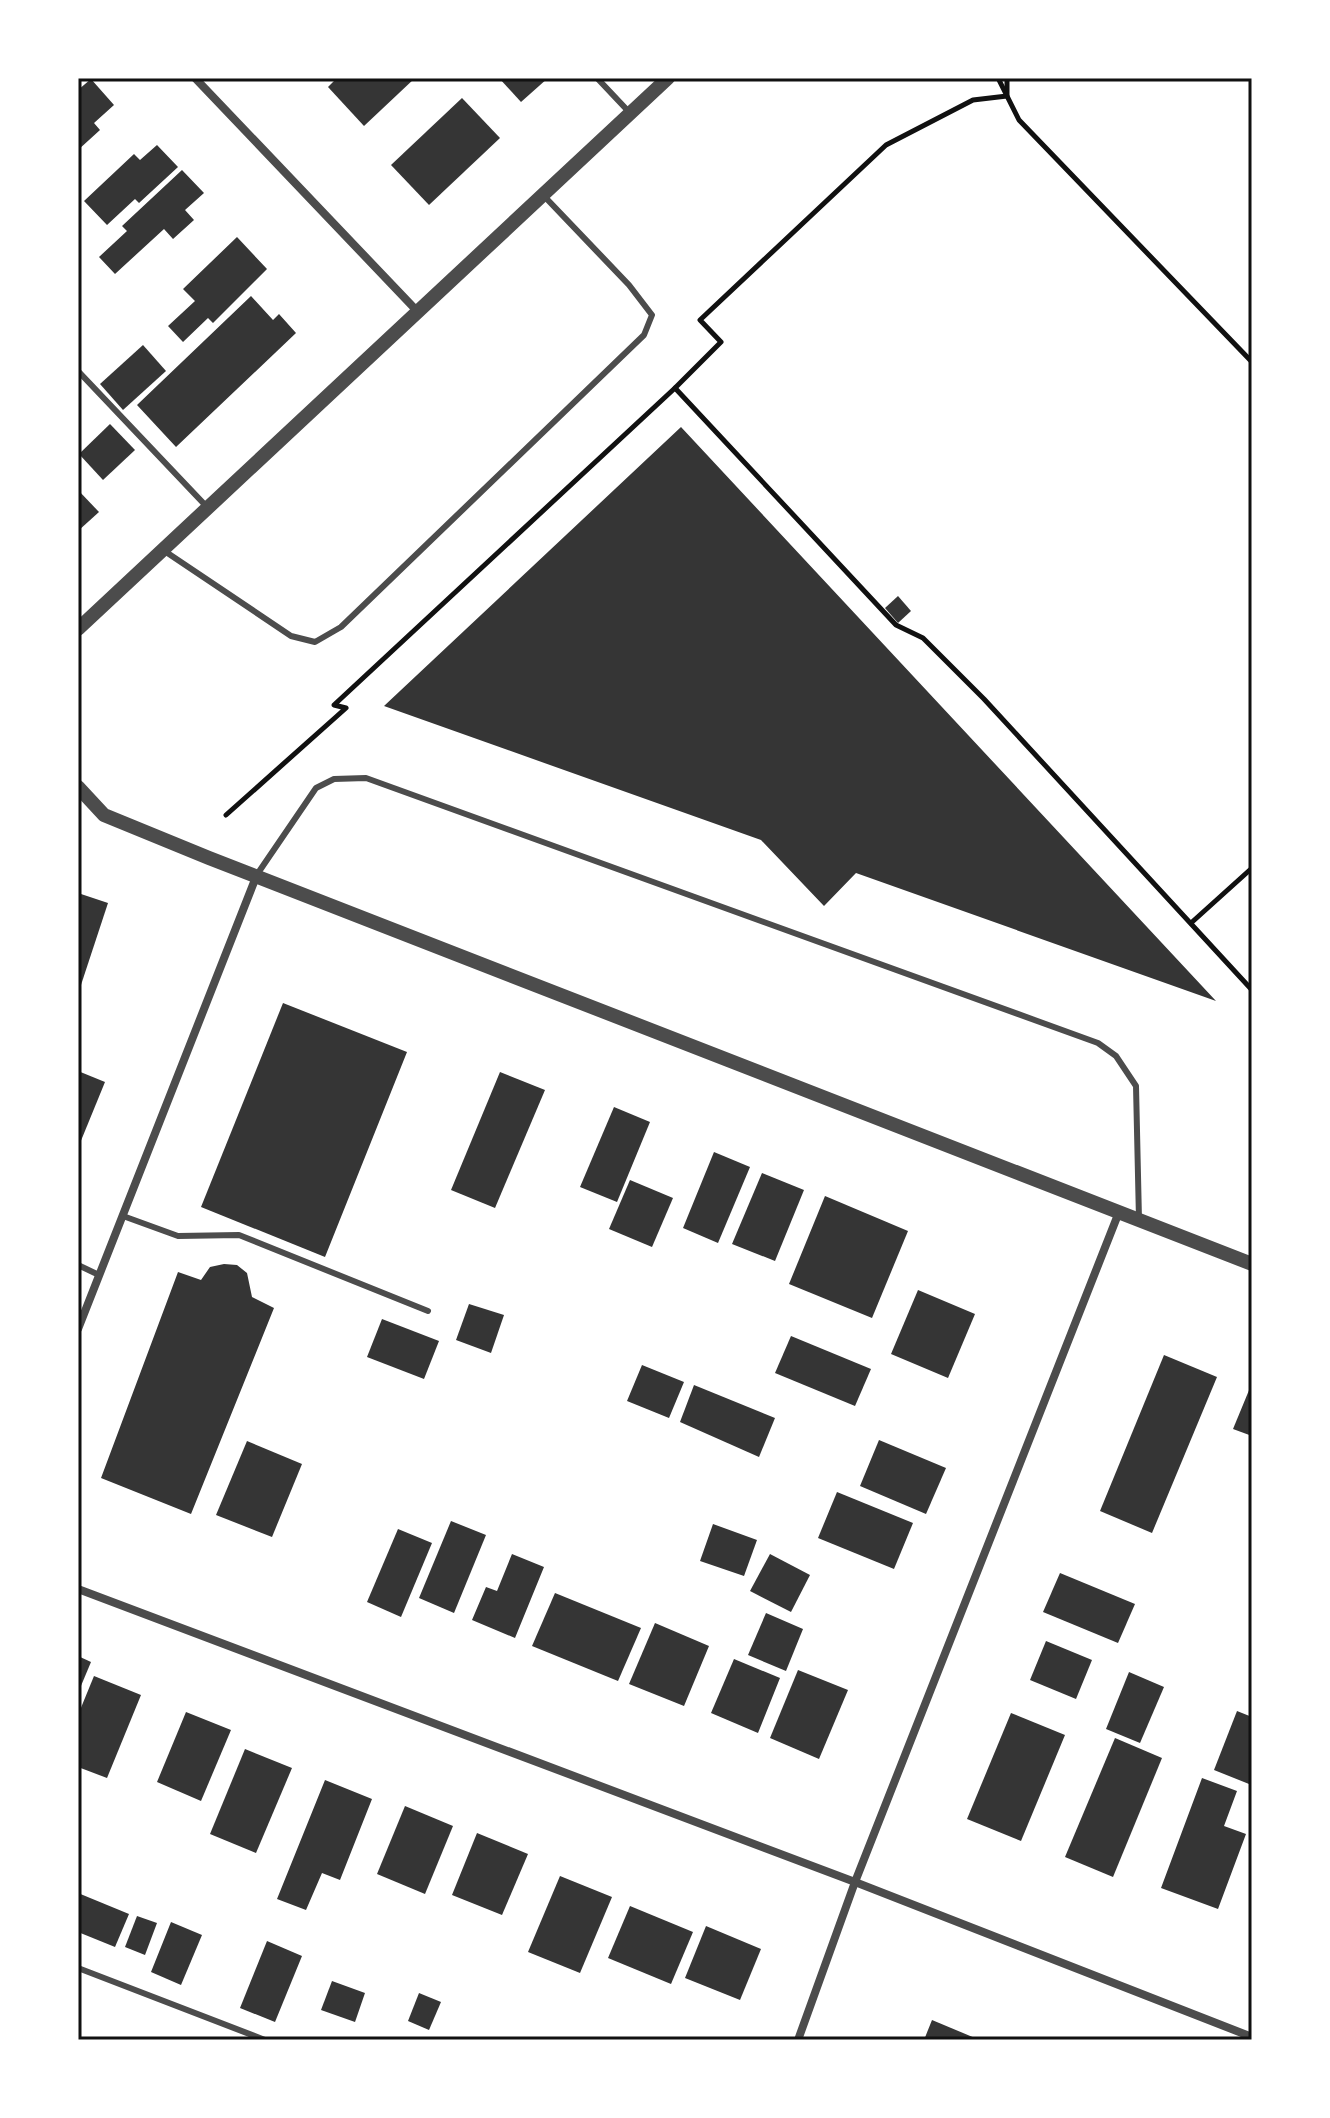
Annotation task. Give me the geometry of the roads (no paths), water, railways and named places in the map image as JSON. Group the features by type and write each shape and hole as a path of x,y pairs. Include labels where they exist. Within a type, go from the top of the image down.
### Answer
{"street":[{"path":"195,78 418,312"},
{"path":"78,629 668,78"},
{"path":"78,787 104,815 256,877 1252,1264"},
{"path":"78,1329 256,877"},
{"path":"798,2040 855,1882 1119,1212"},
{"path":"78,1589 855,1882 1252,2037"}],"lane":[{"path":"597,78 630,113"},
{"path":"163,550 291,636 315,642 341,627 644,335 652,315 629,285 543,195"},
{"path":"78,371 208,508"},
{"path":"256,877 316,788 334,779 366,778 1098,1043 1116,1056 1136,1086 1139,1220"},
{"path":"123,1216 178,1236 239,1235 428,1311"},
{"path":"78,1265 99,1275"},
{"path":"78,1968 265,2040"}]}
